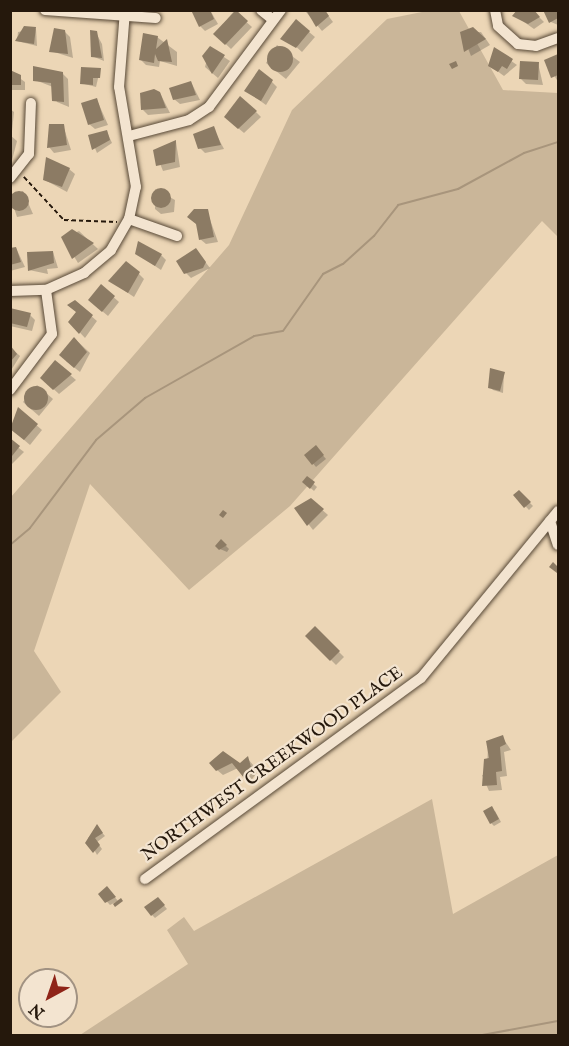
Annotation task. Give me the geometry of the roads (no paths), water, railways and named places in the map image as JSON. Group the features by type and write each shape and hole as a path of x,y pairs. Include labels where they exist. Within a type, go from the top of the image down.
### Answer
{"street":[{"path":"45,10 124,13 156,18"},
{"path":"261,10 272,19"},
{"path":"129,136 189,120 209,107 272,19 281,10"},
{"path":"495,10 498,26 518,44 536,46 558,38"},
{"path":"10,291 46,290 93,267 128,221 136,187 119,87 124,13"},
{"path":"15,175 29,154 31,103"},
{"path":"128,221 177,236"},
{"path":"10,390 52,334 46,290"},
{"name":"NORTHWEST CREEKWOOD PLACE","path":"145,879 421,678 558,511"},
{"path":"550,521 558,545"}],"waterway":[{"path":"10,545 30,528 96,440 145,398 254,336 283,331 323,274 343,264 374,236 398,205 458,189 524,153 558,142"},
{"path":"477,1036 558,1021"}]}
